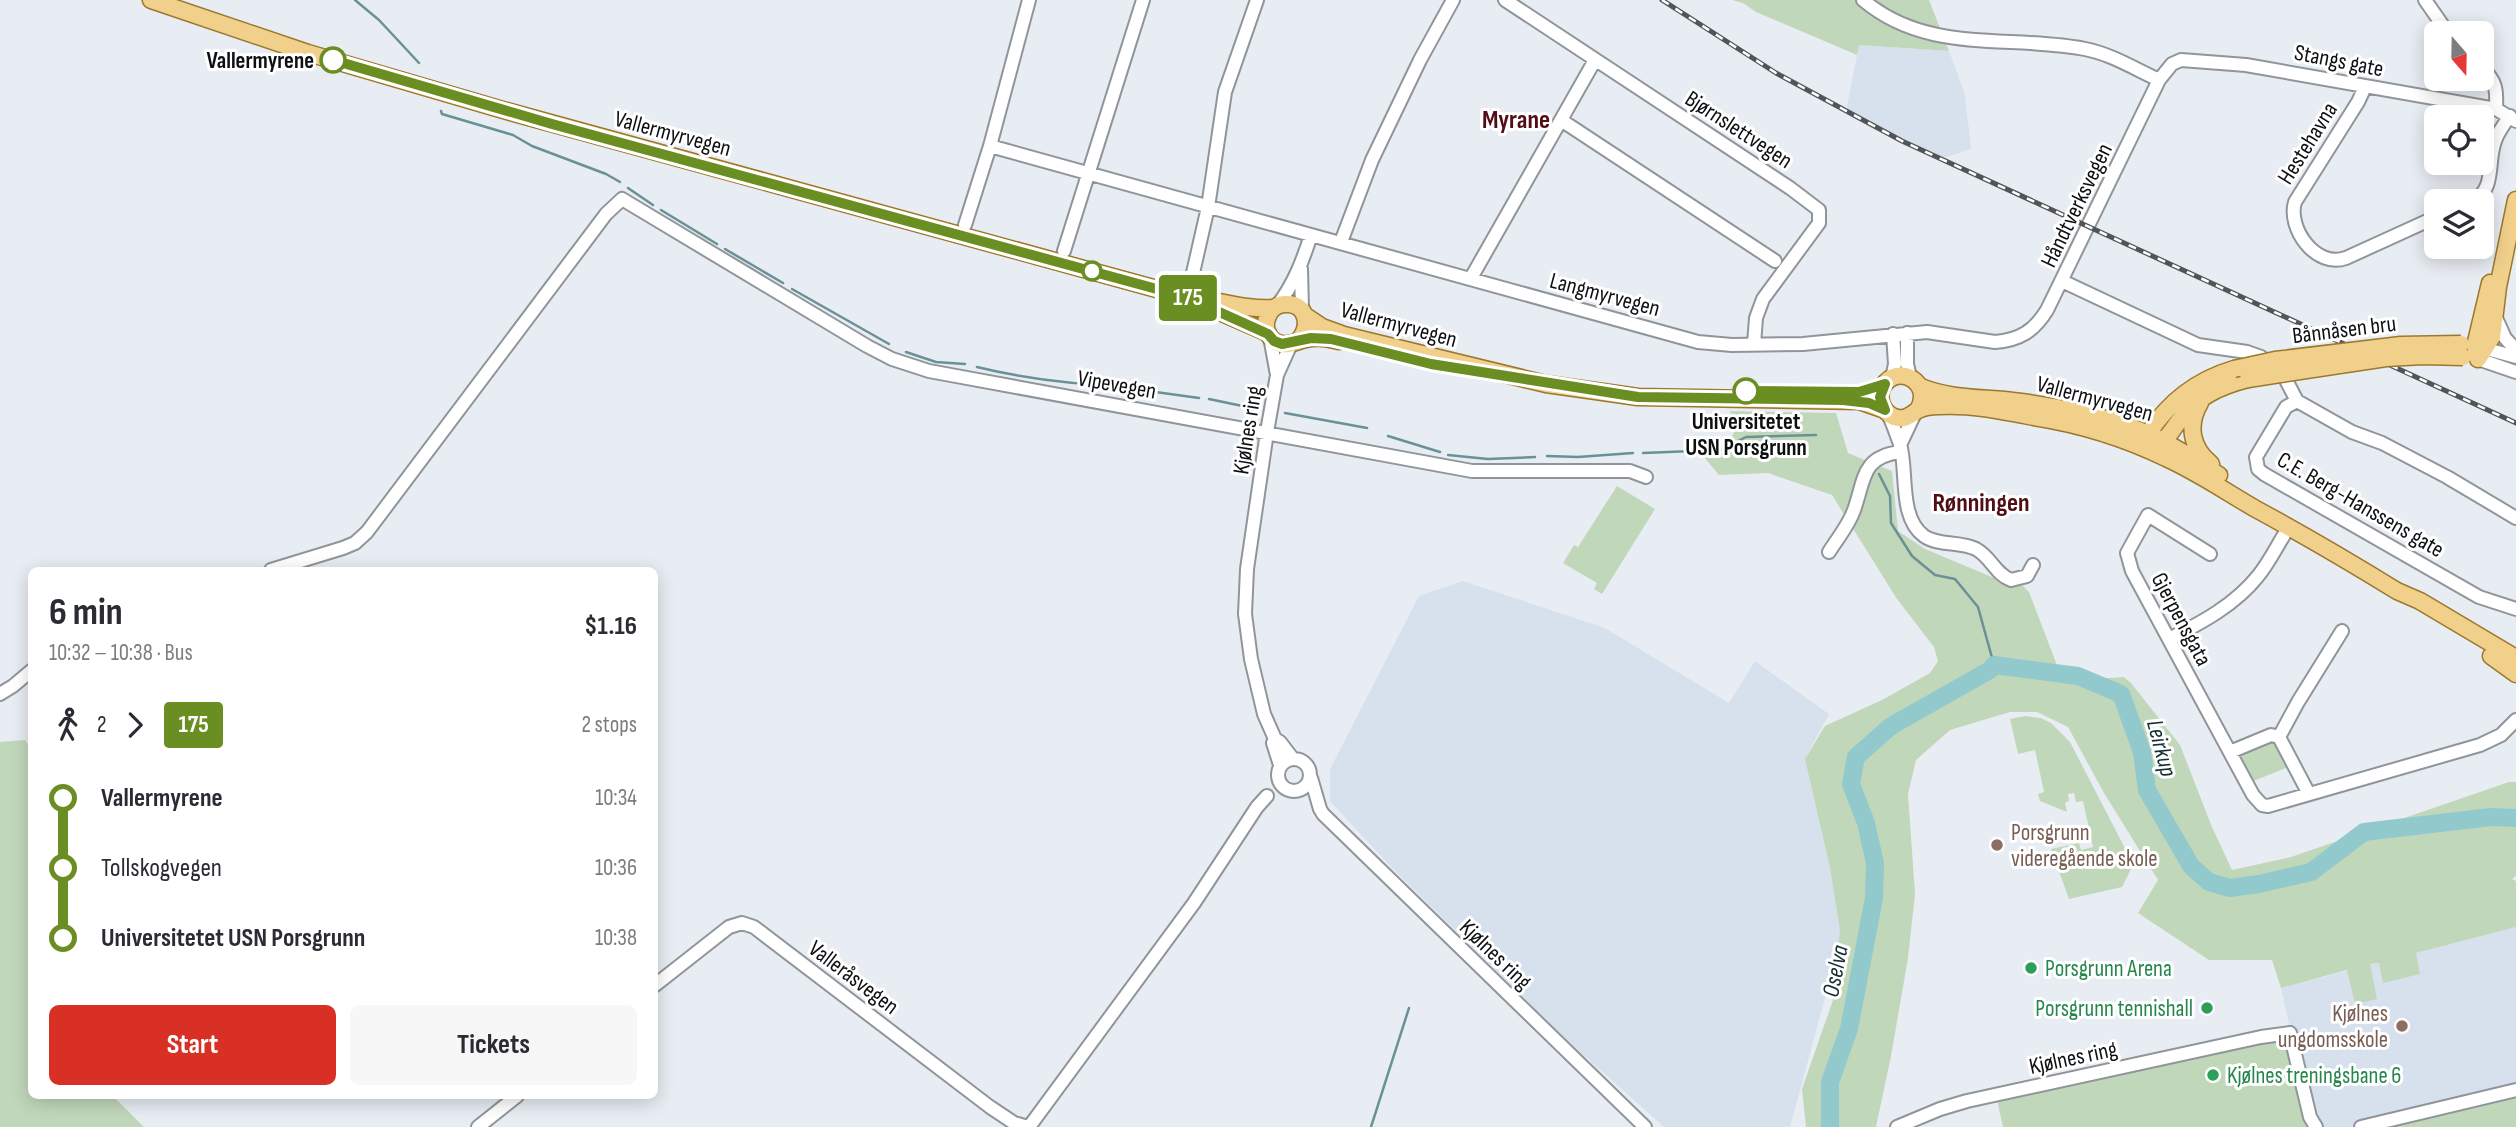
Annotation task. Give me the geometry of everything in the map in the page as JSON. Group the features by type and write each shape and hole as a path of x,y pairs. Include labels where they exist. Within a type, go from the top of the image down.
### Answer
{"main road":[{"name":"Vallermyrvegen","path":"151,0 308,53 503,110 1188,291 1203,298 1249,309 1275,307"},
{"path":"2473,351 2492,337 2498,287 2515,204"},
{"path":"2473,351 2505,223 2515,204"},
{"name":"Vallermyrvegen","path":"1188,291 1269,335"},
{"path":"1291,304 1303,313 1306,328 1295,342 1282,344 1269,335 1266,320 1275,307 1291,304"},
{"name":"Vallermyrvegen","path":"1303,313 1332,332 1546,384 1638,397 1859,401 1887,412"},
{"name":"Vallermyrvegen","path":"1295,342 1311,338 1331,339 1431,364 1485,371"},
{"name":"Bånnåsen bru","path":"2149,442 2167,409 2187,390 2207,378 2234,369 2275,360 2401,345 2473,351"},
{"name":"Bånnåsen bru","path":"2207,394 2248,379 2278,373 2386,358 2473,351"},
{"path":"1901,375 1916,382 1923,401 1917,411 1902,418 1887,412 1880,397 1888,381 1901,375"},
{"name":"Vallermyrvegen","path":"1603,391 1637,389 1842,392 1867,390 1888,381"},
{"name":"Vallermyrvegen","path":"1916,382 1952,396 2060,408 2149,442 2397,591 2420,601 2516,658"},
{"path":"2164,441 2188,410 2207,394"},
{"path":"2207,394 2194,416 2193,435 2199,452 2224,478"},
{"name":"Vallermyrvegen","path":"1917,411 1953,406 2036,417 2149,442 2164,441 2259,501 2276,518"},
{"name":"Vallermyrvegen","path":"2397,591 2417,609 2516,674"}],"street":[{"path":"965,225 990,146 1029,0"},
{"path":"1064,251 1143,0"},
{"path":"1188,291 1208,207 1225,92 1257,0"},
{"path":"1341,242 1372,160 1420,60 1453,0"},
{"name":"Bjørnslettvegen","path":"1504,0 1790,188 1819,210 1819,223 1763,299 1756,318 1754,344"},
{"path":"1863,0 1891,19 1927,34 1959,40 2042,44 2086,50 2110,57 2159,80"},
{"path":"2425,0 2440,21"},
{"path":"1471,278 1595,60"},
{"name":"Stangs gate","path":"2159,80 2172,64 2181,60 2258,67 2496,109 2513,119"},
{"name":"Håndtverksvegen","path":"2017,339 2039,322 2062,281 2159,80"},
{"path":"2494,82 2496,109"},
{"name":"Hestehavna","path":"2365,87 2295,202 2292,209 2295,224 2311,250 2330,261 2346,258 2424,222"},
{"path":"2485,189 2495,140 2513,119"},
{"path":"1561,120 1775,261"},
{"name":"Langmyrvegen","path":"990,146 1698,342 1822,343 1907,333 1945,334 1995,342 2017,339"},
{"name":"Vipevegen","path":"281,567 343,548 355,543 367,532 606,214 622,199 830,325 901,362 945,376 1472,471 1630,471 1646,477"},
{"path":"1275,307 1290,288 1311,235"},
{"path":"1301,265 1303,313"},
{"path":"2062,281 2198,345 2247,352 2261,357 2277,368 2297,401 2340,426 2382,443 2447,477 2516,518"},
{"path":"2496,317 2505,338 2516,349"},
{"path":"1907,333 1907,363 1916,382"},
{"path":"1888,381 1895,365 1894,334"},
{"name":"Kjølnes ring","path":"1269,335 1277,375"},
{"name":"Kjølnes ring","path":"1293,759 1275,739 1264,714 1251,659 1245,614 1247,569 1277,375 1295,342"},
{"path":"2473,351 2516,357"},
{"path":"2473,351 2516,372"},
{"name":"C.E. Berg-Hanssens gate","path":"2297,401 2286,407 2258,452 2256,463 2263,474 2479,597 2516,610"},
{"path":"1829,552 1852,514 1864,472 1884,455 1900,448 1917,411"},
{"path":"1887,412 1900,448 1913,523 1922,534 1931,539 1964,544 1978,550 1988,558 1999,574 2011,580 2022,579 2034,565"},
{"name":"Gjerpensgata","path":"2210,554 2148,515 2127,553 2130,566 2253,795 2262,805 2268,806 2309,794"},
{"path":"2169,639 2212,616 2250,585 2284,535"},
{"path":"2279,737 2342,631"},
{"path":"0,694 28,673"},
{"path":"2279,737 2309,794 2480,745 2501,735 2516,720"},
{"path":"2230,751 2271,736 2279,737"},
{"name":"Kjølnes ring","path":"1275,739 1273,743 1280,765"},
{"path":"1293,759 1308,766 1311,778 1307,785 1296,791 1280,784 1277,772 1280,765 1293,759"},
{"name":"Kjølnes ring","path":"1311,778 1320,809"},
{"name":"Kjølnes ring","path":"1296,791 1311,806 1320,809 1505,993 1645,1127"},
{"name":"Valleråsvegen","path":"658,983 729,927 741,923 754,927 990,1107 1014,1123 1028,1127 1194,903 1257,807 1268,796"},
{"name":"Kjølnes ring","path":"1897,1127 1967,1101 2290,1033 2310,1117 2316,1127"},
{"path":"2361,1127 2516,1090"},
{"path":"478,1127 513,1099"}],"shaded area":[{"path":"1859,45 1949,51 1965,94 1971,149 1944,158 1850,117 1847,106"},
{"path":"1463,581 1605,628 1729,703 1755,661 1829,714 1807,755 1846,921 1790,1127 1664,1127 1568,1041 1394,870 1330,801 1330,769 1419,596"},
{"name":"Kjølnes ungdomsskole","path":"2516,927 2516,1090 2361,1127 2321,1127 2310,1117 2281,988"}],"green space":[{"path":"1732,0 1929,0 1949,51 1859,45 1857,55"},
{"path":"1730,411 1836,413 1848,453 1892,471 1898,531 1925,549 1999,580 2017,580 2029,592 2063,681 2124,677 2131,683 2180,745 2232,870 2291,857 2509,782 2516,782 2516,876 2512,879 2516,881 2516,927 2416,953 2420,974 2383,983 2379,963 2370,964 2377,999 2355,1004 2347,970 2281,988 2272,960 2209,960 2138,913 2158,880 2104,793 2068,727 2037,712 2010,712 1950,730 1916,760 1908,794 1915,894 1908,958 1876,1127 1806,1127 1802,1089 1833,1000 1840,930 1830,867 1805,759 1825,726 1884,699 1930,673 1938,661 1934,647 1897,599 1832,495 1768,473 1719,475 1704,457 1701,448 1730,441 1735,430"},
{"path":"1617,486 1655,509 1602,594 1594,589 1597,583 1563,563 1574,545 1578,547"},
{"path":"2025,716 2041,718 2051,723 2070,742 2129,856 2131,869 2122,887 2069,899 2051,849 2079,843 2081,850 2093,847 2083,801 2076,802 2074,793 2068,794 2069,801 2065,803 2067,812 2040,801 2038,794 2044,792 2035,750 2018,754 2010,719"},
{"path":"25,740 28,744 28,1099 116,1099 144,1127 0,1127 0,742"},
{"path":"2270,741 2278,744 2291,766 2251,782 2238,757 2239,753"},
{"path":"2290,1033 2310,1117 2321,1127 2003,1127 1996,1095"},
{"path":"2516,1090 2516,1127 2361,1127"}],"waterway":[{"path":"355,0 379,20 419,63"},
{"path":"441,111 442,114 513,135 532,146 606,174 620,182"},
{"path":"628,188 653,205"},
{"path":"661,210 717,244"},
{"path":"725,249 783,283"},
{"path":"792,289 889,344"},
{"path":"906,352 936,362 965,364"},
{"path":"977,367 1053,381 1129,386"},
{"path":"1141,390 1199,398"},
{"path":"1209,399 1252,408"},
{"path":"1285,413 1367,428"},
{"path":"1701,451 1718,451 1746,437 1816,435"},
{"path":"1388,436 1440,452"},
{"path":"1643,453 1693,451"},
{"path":"1547,456 1633,453"},
{"path":"1448,455 1488,459 1535,457"},
{"path":"1879,474 1890,496 1891,523 1912,556 1935,575 1955,579 1978,607 1994,665"},
{"name":"Leirkup","path":"1830,1127 1830,1082 1849,1029 1874,898 1875,863 1866,823 1851,784 1856,757 1891,726 1990,670 1994,665 2078,676 2121,694 2142,752 2147,790 2191,866 2209,882 2230,888 2311,872 2364,832 2491,817 2516,818"},
{"path":"1371,1127 1409,1008"}],"railway":[{"path":"1662,0 1776,73 1902,141 2516,423"}],"bus line":[{"name":"175","path":"333,60 552,124 1186,297 1268,334 1274,341 1282,344 1311,338 1331,339 1431,364 1638,397 1843,400 1869,403 1885,410 1880,397 1885,384 1859,392 1746,391"}],"place":[{"name":"Vallermyrene","path":"333,60"},
{"name":"Universitetet USN Porsgrunn","path":"1746,391"},
{"name":"Porsgrunn videregående skole","path":"1997,845"},
{"name":"Porsgrunn Arena","path":"2031,968"},
{"name":"Porsgrunn tennishall","path":"2207,1008"},
{"name":"Kjølnes ungdomsskole","path":"2402,1026"},
{"name":"Kjølnes treningsbane 6","path":"2213,1075"}],"district":[{"name":"Myrane","path":"1516,119"},
{"name":"Rønningen","path":"1981,502"}],"water label":[{"name":"Oselva","path":"1835,971"}]}
